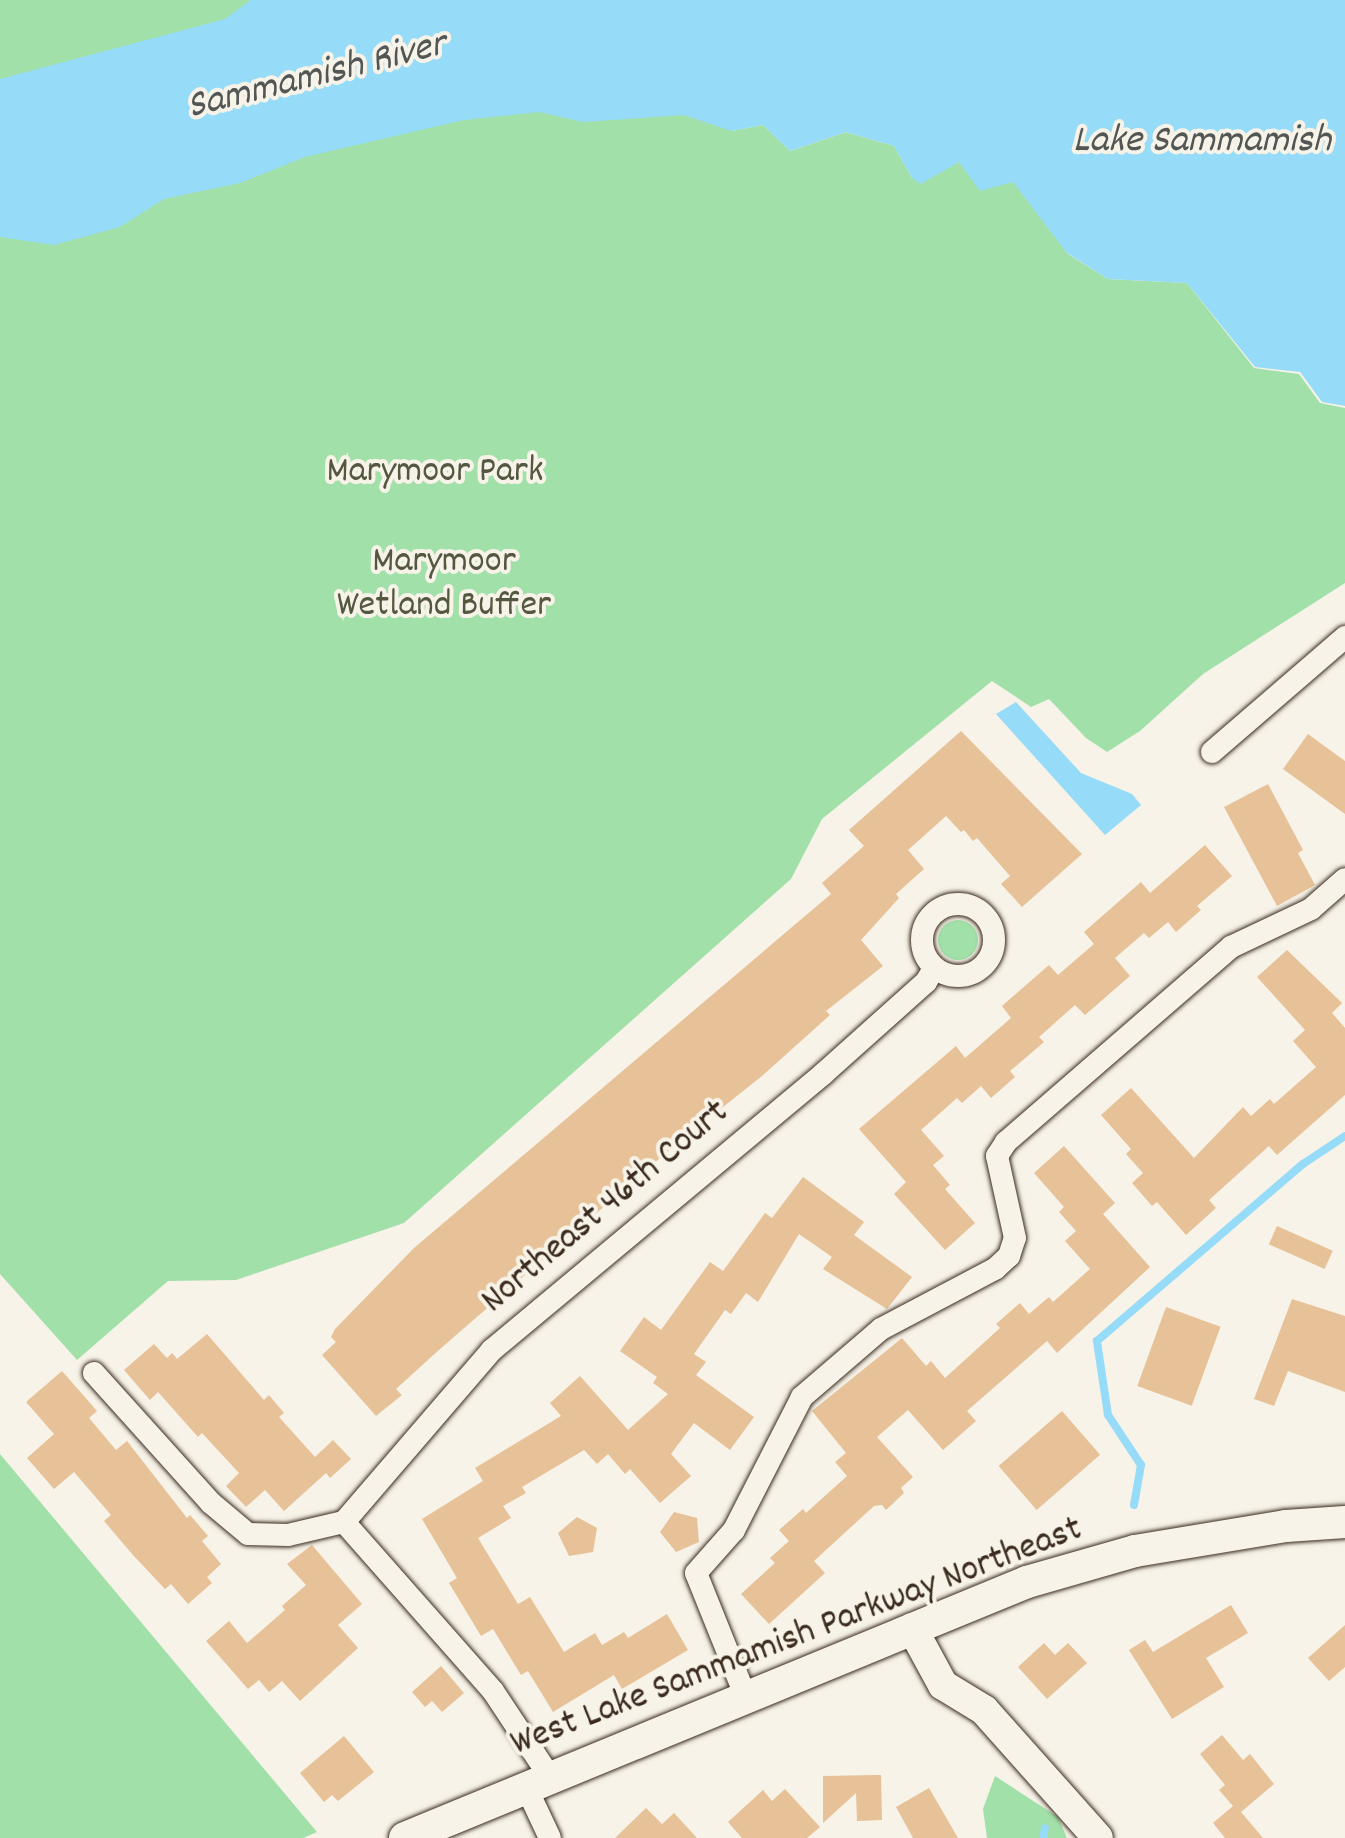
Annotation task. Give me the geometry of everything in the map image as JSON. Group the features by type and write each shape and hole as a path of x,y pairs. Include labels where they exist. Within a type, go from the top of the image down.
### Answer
{"main road":[{"name":"West Lake Sammamish Parkway Northeast","path":"405,1838 1027,1582 1135,1551 1286,1526 1345,1522"}],"street":[{"path":"1212,752 1345,637"},
{"path":"745,1696 696,1573 734,1530 802,1397 881,1330 995,1269 1010,1256 1015,1238 997,1156 1006,1142 1231,947 1310,909 1345,879"},
{"name":"Northeast 46th Court","path":"344,1522 492,1350 823,1074 926,982 934,968"},
{"path":"94,1373 211,1503 248,1534 277,1536 344,1522 493,1691 538,1782 550,1838"},
{"path":"912,1628 944,1685 984,1710 1098,1838"}],"green space":[{"name":"Marymoor Park","path":"0,0 724,0 731,131 763,125 790,151 846,132 894,146 912,178 960,162 1013,181 1068,254 1108,279 1187,283 1254,368 1299,374 1320,403 1345,408 1345,583 1203,674 1140,731 1107,752 1086,738 1049,699 1031,707 992,681 822,819 791,879 404,1223 236,1280 168,1281 77,1360 0,1274"},
{"path":"958,920 972,926 978,940 972,954 958,960 944,954 938,940 944,926"},
{"path":"0,1454 317,1832 303,1838 0,1838"},
{"path":"995,1776 1058,1817 1067,1838 987,1838 983,1809"}],"water":[{"path":"251,0 1345,0 1345,406 1322,402 1300,372 1255,367 1187,283 1108,279 1067,253 1013,182 980,191 959,162 921,184 912,178 894,146 846,132 790,151 763,125 731,131 684,115 583,122 539,112 464,120 305,157 240,183 164,199 120,227 54,245 0,237 0,79 225,19"},
{"path":"1016,702 1081,773 1132,794 1141,805 1105,835 996,714"}],"building":[{"path":"961,731 1082,854 1022,907 1001,884 1010,876 977,838 973,841 946,816 908,850 924,869 896,894 899,898 861,940 883,966 826,1011 830,1015 762,1076 674,1146 440,1349 396,1389 402,1395 376,1416 322,1355 336,1342 331,1337 335,1329 414,1248 831,894 822,883 864,846 849,830"},
{"path":"1308,734 1345,761 1345,814 1283,769"},
{"path":"1268,784 1303,850 1298,853 1315,885 1277,906 1224,807"},
{"path":"1205,845 1232,876 1197,906 1201,910 1176,932 1168,922 1149,938 1144,933 1115,958 1130,976 1085,1015 1075,1005 1039,1037 1044,1042 1010,1071 1015,1077 991,1098 981,1086 962,1103 957,1098 921,1130 944,1156 933,1165 950,1185 945,1189 975,1223 945,1250 894,1194 906,1182 859,1129 956,1046 965,1058 1011,1018 1002,1006 1049,965 1058,975 1094,944 1084,932 1141,882 1150,893"},
{"path":"1287,950 1342,1003 1332,1013 1345,1028 1345,1095 1277,1155 1269,1146 1209,1200 1216,1208 1186,1235 1157,1202 1152,1206 1132,1183 1143,1173 1126,1154 1131,1149 1101,1115 1131,1088 1194,1158 1243,1107 1251,1116 1270,1099 1274,1104 1316,1067 1293,1041 1305,1030 1257,977"},
{"path":"1064,1146 1115,1203 1103,1214 1150,1267 1057,1353 1047,1341 967,1411 976,1421 943,1450 908,1410 877,1437 913,1477 901,1488 904,1493 886,1510 882,1505 874,1506 814,1561 825,1573 769,1624 741,1594 775,1563 770,1558 789,1541 779,1530 803,1509 806,1513 847,1476 835,1462 846,1453 812,1411 902,1338 926,1366 931,1361 945,1378 1000,1328 996,1324 1020,1303 1029,1314 1049,1297 1053,1302 1090,1269 1065,1241 1076,1231 1059,1212 1064,1207 1034,1173"},
{"path":"803,1177 864,1222 854,1235 912,1277 887,1309 823,1269 832,1257 799,1234 758,1302 746,1293 731,1314 725,1310 694,1354 706,1362 696,1375 754,1417 730,1450 694,1423 671,1454 691,1476 660,1503 630,1469 625,1474 608,1454 597,1464 584,1450 522,1487 526,1493 503,1506 511,1518 478,1538 518,1604 530,1597 564,1652 595,1633 602,1645 624,1632 628,1638 667,1614 688,1650 622,1689 614,1675 553,1712 528,1671 521,1675 493,1629 481,1636 449,1583 457,1578 422,1519 483,1481 475,1468 561,1416 550,1403 580,1376 628,1430 668,1394 653,1383 657,1377 620,1351 644,1317 661,1330 710,1262 723,1271 765,1213 772,1218"},
{"path":"1277,1226 1333,1251 1325,1269 1269,1244"},
{"path":"1292,1299 1345,1316 1345,1392 1288,1371 1274,1406 1254,1399"},
{"path":"1166,1307 1221,1327 1192,1406 1137,1386"},
{"path":"207,1334 264,1400 269,1395 284,1413 279,1417 315,1457 333,1440 351,1459 330,1478 326,1473 284,1511 265,1490 246,1507 226,1486 239,1473 202,1433 198,1437 158,1392 150,1400 124,1370 154,1344 167,1358 172,1353 177,1359"},
{"path":"62,1371 97,1411 89,1418 116,1450 127,1441 187,1518 190,1515 208,1536 202,1541 221,1564 207,1577 212,1583 188,1604 171,1584 165,1589 132,1554 104,1521 111,1515 74,1472 54,1489 27,1458 54,1434 26,1402"},
{"path":"1062,1411 1100,1455 1037,1510 999,1466"},
{"path":"674,1512 697,1518 699,1542 676,1552 660,1532"},
{"path":"577,1517 597,1528 593,1552 569,1556 558,1533"},
{"path":"312,1545 362,1604 338,1625 358,1648 300,1701 282,1681 269,1692 259,1680 248,1689 206,1641 229,1621 247,1643 285,1610 282,1606 306,1585 287,1564"},
{"path":"1231,1605 1248,1633 1206,1658 1224,1687 1172,1719 1129,1650 1145,1640 1153,1652"},
{"path":"1345,1625 1345,1667 1329,1681 1308,1658"},
{"path":"1044,1643 1055,1655 1068,1643 1087,1663 1047,1699 1018,1667"},
{"path":"441,1666 464,1693 442,1712 432,1701 425,1707 412,1692"},
{"path":"1222,1735 1243,1760 1250,1754 1274,1784 1241,1812 1263,1838 1225,1838 1213,1823 1233,1806 1219,1790 1225,1785 1200,1754"},
{"path":"344,1736 374,1772 338,1801 332,1795 324,1802 300,1773"},
{"path":"881,1775 882,1820 857,1821 856,1793 823,1823 823,1776"},
{"path":"929,1788 958,1838 913,1838 896,1807"},
{"path":"785,1789 820,1827 807,1838 742,1838 728,1822 763,1790 772,1801"},
{"path":"646,1808 662,1824 674,1813 697,1838 615,1838"}],"waterway":[{"path":"1134,1505 1141,1465 1108,1415 1097,1341 1303,1164 1345,1136"},
{"path":"1043,1838 1045,1828"}],"water label":[{"name":"Sammamish River","path":"317,78"},
{"name":"Lake Sammamish","path":"1202,143"}],"park label":[{"name":"Marymoor Wetland Buffer","path":"444,585"}]}
